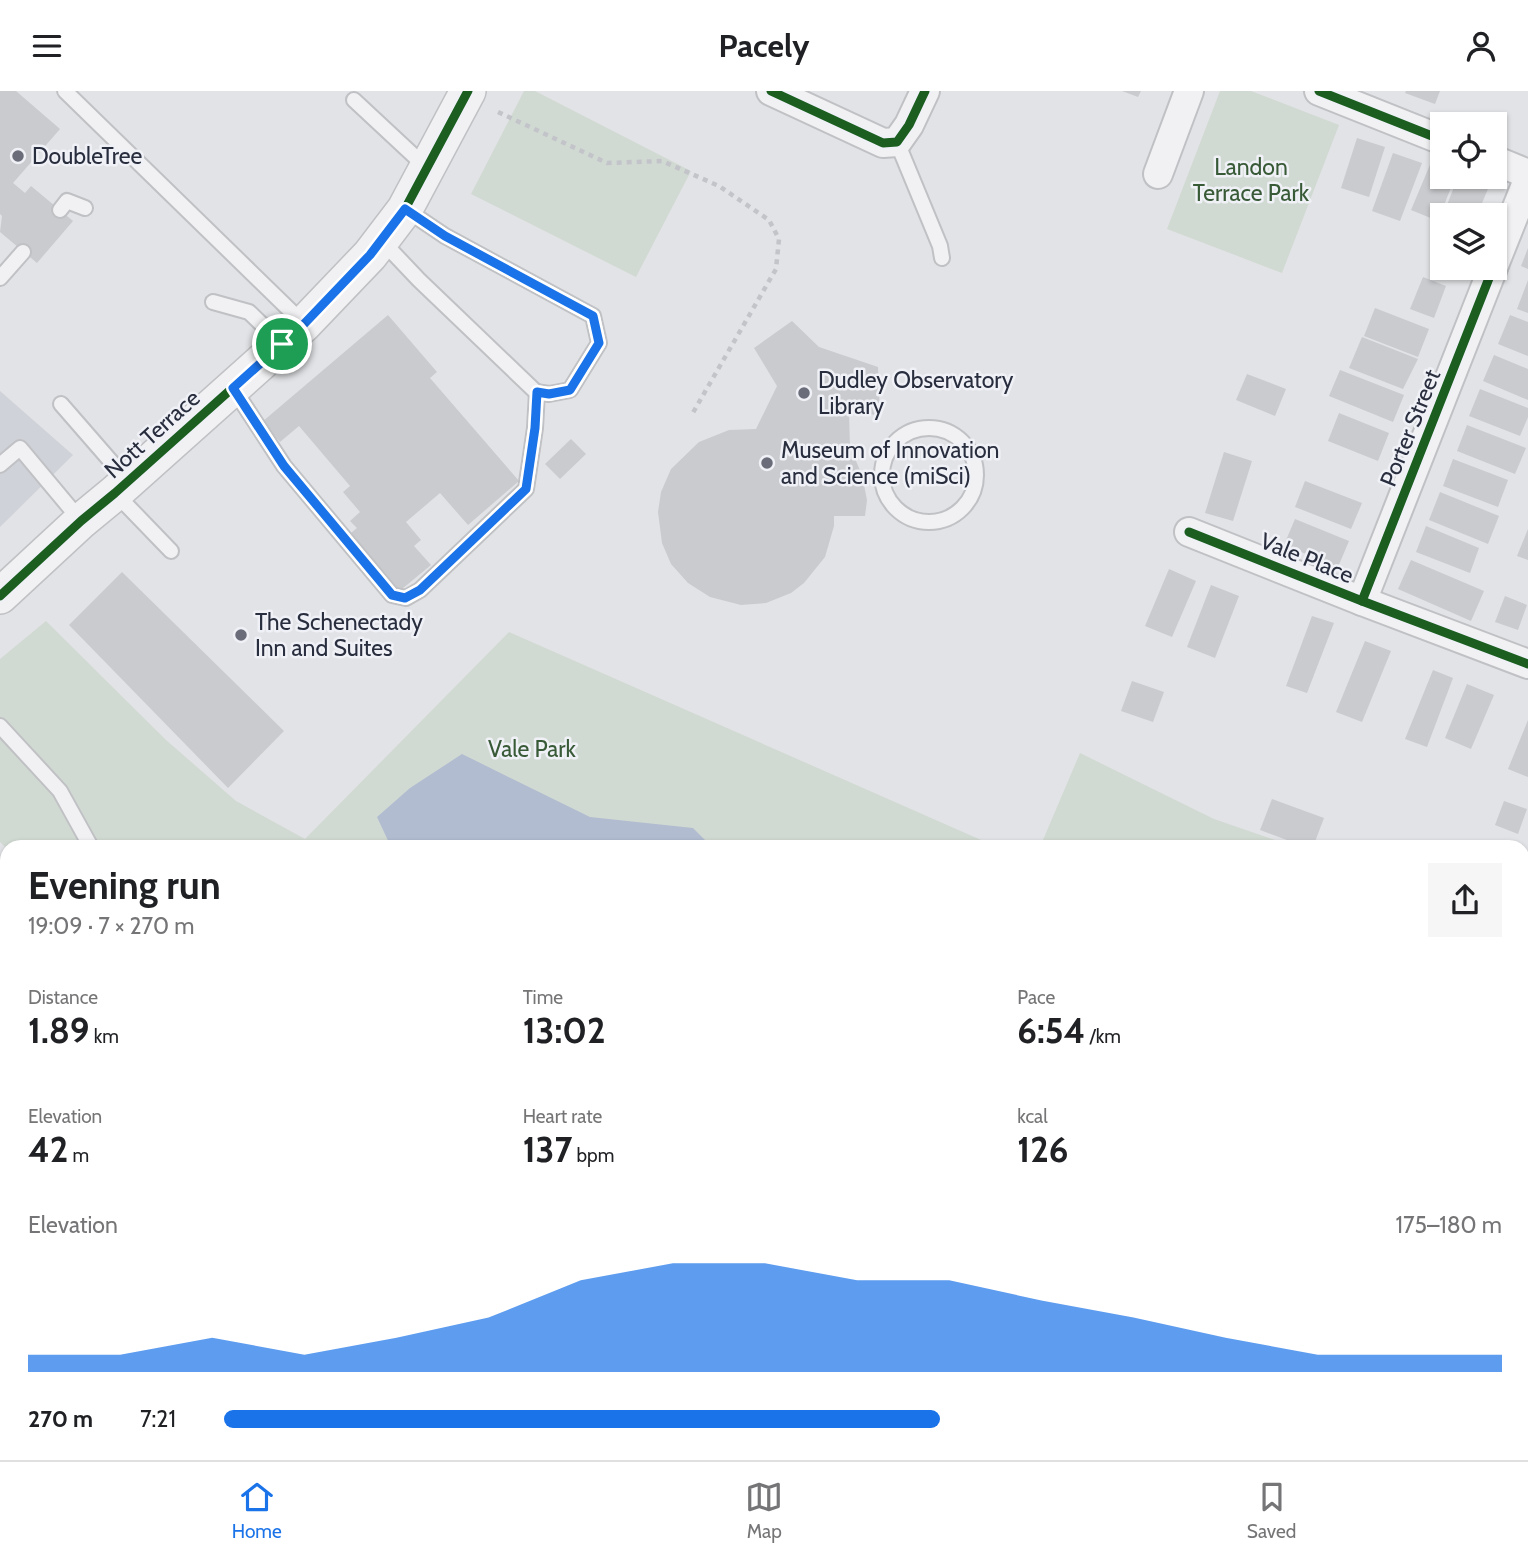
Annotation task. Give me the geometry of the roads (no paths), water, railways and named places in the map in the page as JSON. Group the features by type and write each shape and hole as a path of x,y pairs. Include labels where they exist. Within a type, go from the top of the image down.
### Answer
{"street":[{"name":"Nott Terrace","path":"0,596 80,520 122,487 293,334 370,255 405,209 468,91"},
{"path":"783,93 883,143 897,142 909,125 925,91"},
{"path":"1158,174 1189,91"},
{"path":"1319,91 1430,135"},
{"path":"1507,165 1528,174"},
{"name":"Porter Street","path":"1507,233 1528,180"},
{"name":"Porter Street","path":"1362,601 1488,280"},
{"name":"Vale Place","path":"1189,532 1528,664"}],"lane":[{"path":"65,91 293,334"},
{"path":"354,100 428,169"},
{"path":"897,142 943,258"},
{"path":"60,210 66,201 85,208"},
{"path":"381,240 428,289 537,392 549,394 570,390 599,343 593,316 445,236 405,209"},
{"path":"0,278 23,252"},
{"path":"213,302 249,312 293,334"},
{"path":"233,388 284,466 392,595 405,598 420,590 526,489 537,392"},
{"path":"61,404 171,551"},
{"path":"942,429 967,446 975,460 975,490 957,515 926,522 911,519 897,510 887,498 882,483 882,467 887,452 897,440 911,431 942,429"},
{"path":"0,465 20,448 80,520"},
{"path":"0,726 60,791 87,840"}],"water":[{"path":"462,754 590,817 693,828 705,840 388,840 377,817 410,788"}],"place":[{"name":"DoubleTree","path":"18,156"},
{"name":"Dudley Observatory Library","path":"804,393"},
{"name":"Museum of Innovation and Science (miSci)","path":"767,463"},
{"name":"The Schenectady Inn and Suites","path":"241,635"}],"park label":[{"name":"Landon Terrace Park","path":"1251,180"},
{"name":"Vale Park","path":"532,749"}]}
